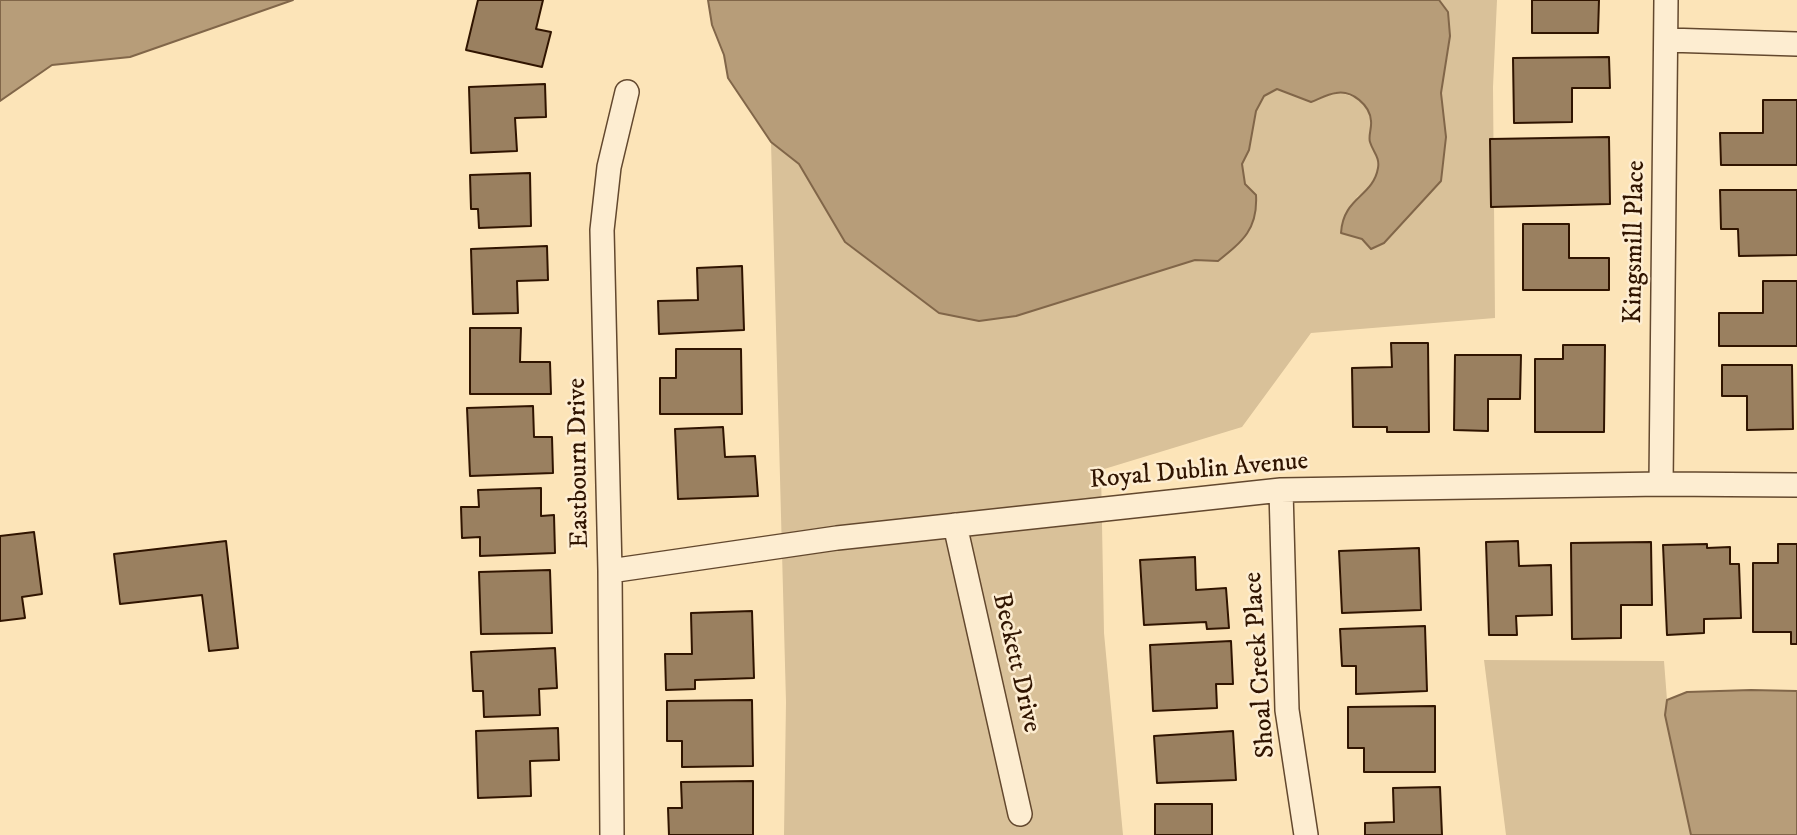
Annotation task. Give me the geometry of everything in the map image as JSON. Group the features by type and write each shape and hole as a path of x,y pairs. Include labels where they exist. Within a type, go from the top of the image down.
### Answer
{"street":[{"name":"Kingsmill Place","path":"1661,484 1666,0"},
{"path":"1667,40 1797,44"},
{"name":"Eastbourn Drive","path":"612,835 610,571 602,230 609,167 627,92"},
{"name":"Royal Dublin Avenue","path":"610,571 837,538 1281,490 1661,484 1797,485"},
{"name":"Shoal Creek Place","path":"1281,490 1287,710 1306,835"},
{"name":"Beckett Drive","path":"955,525 1020,814"}],"shaded area":[{"path":"0,0 293,0 130,57 52,65 0,101"},
{"path":"708,0 1439,0 1448,12 1450,36 1441,93 1446,137 1441,181 1384,243 1371,249 1362,239 1341,233 1347,212 1375,178 1378,168 1370,140 1370,115 1364,104 1348,94 1333,94 1311,102 1277,89 1264,96 1256,111 1249,150 1242,164 1245,184 1256,195 1251,226 1242,240 1218,261 1195,260 1016,316 979,321 939,313 845,242 799,164 771,142 728,78 724,55 712,25"},
{"path":"1439,0 1497,0 1493,87 1495,318 1311,333 1242,427 1101,470 1104,633 1123,835 784,835 786,702 771,142 799,164 845,243 939,313 979,321 1016,316 1195,260 1218,261 1238,245 1251,227 1242,164 1249,150 1256,111 1264,96 1277,89 1311,102 1338,92 1365,104 1372,119 1369,141 1378,157 1378,168 1371,186 1357,197 1342,233 1362,239 1446,137 1442,97 1450,33 1449,22"},
{"path":"1484,660 1664,661 1667,700 1665,715 1691,835 1506,835"},
{"path":"1797,691 1797,835 1691,835 1665,715 1667,700 1687,692"}],"building":[{"path":"478,0 543,0 536,29 551,32 542,67 466,50"},
{"path":"1532,0 1599,0 1598,33 1532,33"},
{"path":"1609,57 1610,88 1572,88 1572,122 1514,123 1513,58"},
{"path":"545,84 546,117 515,118 517,151 471,153 469,87"},
{"path":"1763,100 1797,100 1797,165 1721,165 1720,133 1763,133"},
{"path":"1609,137 1610,204 1491,207 1490,139"},
{"path":"530,173 531,226 479,228 478,209 471,209 470,175"},
{"path":"1720,190 1797,190 1797,255 1739,256 1738,229 1721,229"},
{"path":"1523,224 1569,224 1569,258 1609,258 1609,290 1523,290"},
{"path":"547,246 548,280 517,281 518,313 473,314 471,249"},
{"path":"742,266 744,330 659,334 658,301 698,300 697,268"},
{"path":"1763,281 1797,281 1797,346 1719,346 1719,313 1763,313"},
{"path":"470,328 521,328 520,362 550,362 551,394 470,394"},
{"path":"1391,343 1428,343 1429,432 1387,432 1387,427 1353,427 1352,368 1392,367"},
{"path":"1563,345 1605,345 1604,432 1535,432 1535,359 1563,359"},
{"path":"676,349 741,349 742,414 660,414 660,378 676,378"},
{"path":"1455,355 1521,355 1520,399 1488,399 1488,431 1454,430"},
{"path":"1722,365 1792,365 1793,429 1747,430 1747,396 1722,396"},
{"path":"533,406 534,437 552,437 553,473 470,476 467,408"},
{"path":"723,427 725,457 755,456 758,496 678,499 675,429"},
{"path":"541,488 541,516 554,515 555,553 480,556 480,537 462,538 461,507 479,507 478,490"},
{"path":"34,532 42,594 22,597 25,618 0,621 0,536"},
{"path":"226,541 238,648 209,651 202,595 120,604 114,554"},
{"path":"1518,541 1519,566 1551,565 1552,615 1516,616 1517,635 1489,635 1486,542"},
{"path":"1651,542 1652,605 1621,605 1621,638 1572,639 1571,543"},
{"path":"1707,544 1707,548 1730,547 1730,564 1739,564 1741,618 1704,619 1704,633 1667,635 1663,545"},
{"path":"1778,544 1797,544 1797,644 1791,644 1791,632 1753,632 1753,563 1778,563"},
{"path":"1419,548 1421,610 1342,613 1339,551"},
{"path":"1195,557 1196,590 1226,588 1229,628 1207,629 1206,622 1144,625 1140,560"},
{"path":"550,570 552,633 481,634 479,572"},
{"path":"752,611 754,678 695,680 695,689 666,690 665,654 692,654 691,613"},
{"path":"1425,626 1427,691 1356,694 1356,666 1342,666 1340,629"},
{"path":"1231,641 1233,684 1216,684 1217,708 1153,711 1150,645"},
{"path":"555,648 557,688 539,689 540,715 484,717 483,691 473,691 471,652"},
{"path":"752,700 753,766 682,767 682,741 667,741 667,701"},
{"path":"1435,706 1435,772 1364,772 1364,748 1348,748 1348,707"},
{"path":"558,728 559,760 530,761 531,796 478,798 476,731"},
{"path":"1233,731 1236,780 1157,783 1154,736"},
{"path":"753,781 753,835 669,835 668,808 682,808 681,782"},
{"path":"1440,787 1442,835 1365,835 1365,823 1394,822 1393,788"},
{"path":"1155,804 1212,804 1212,835 1155,835"}]}
